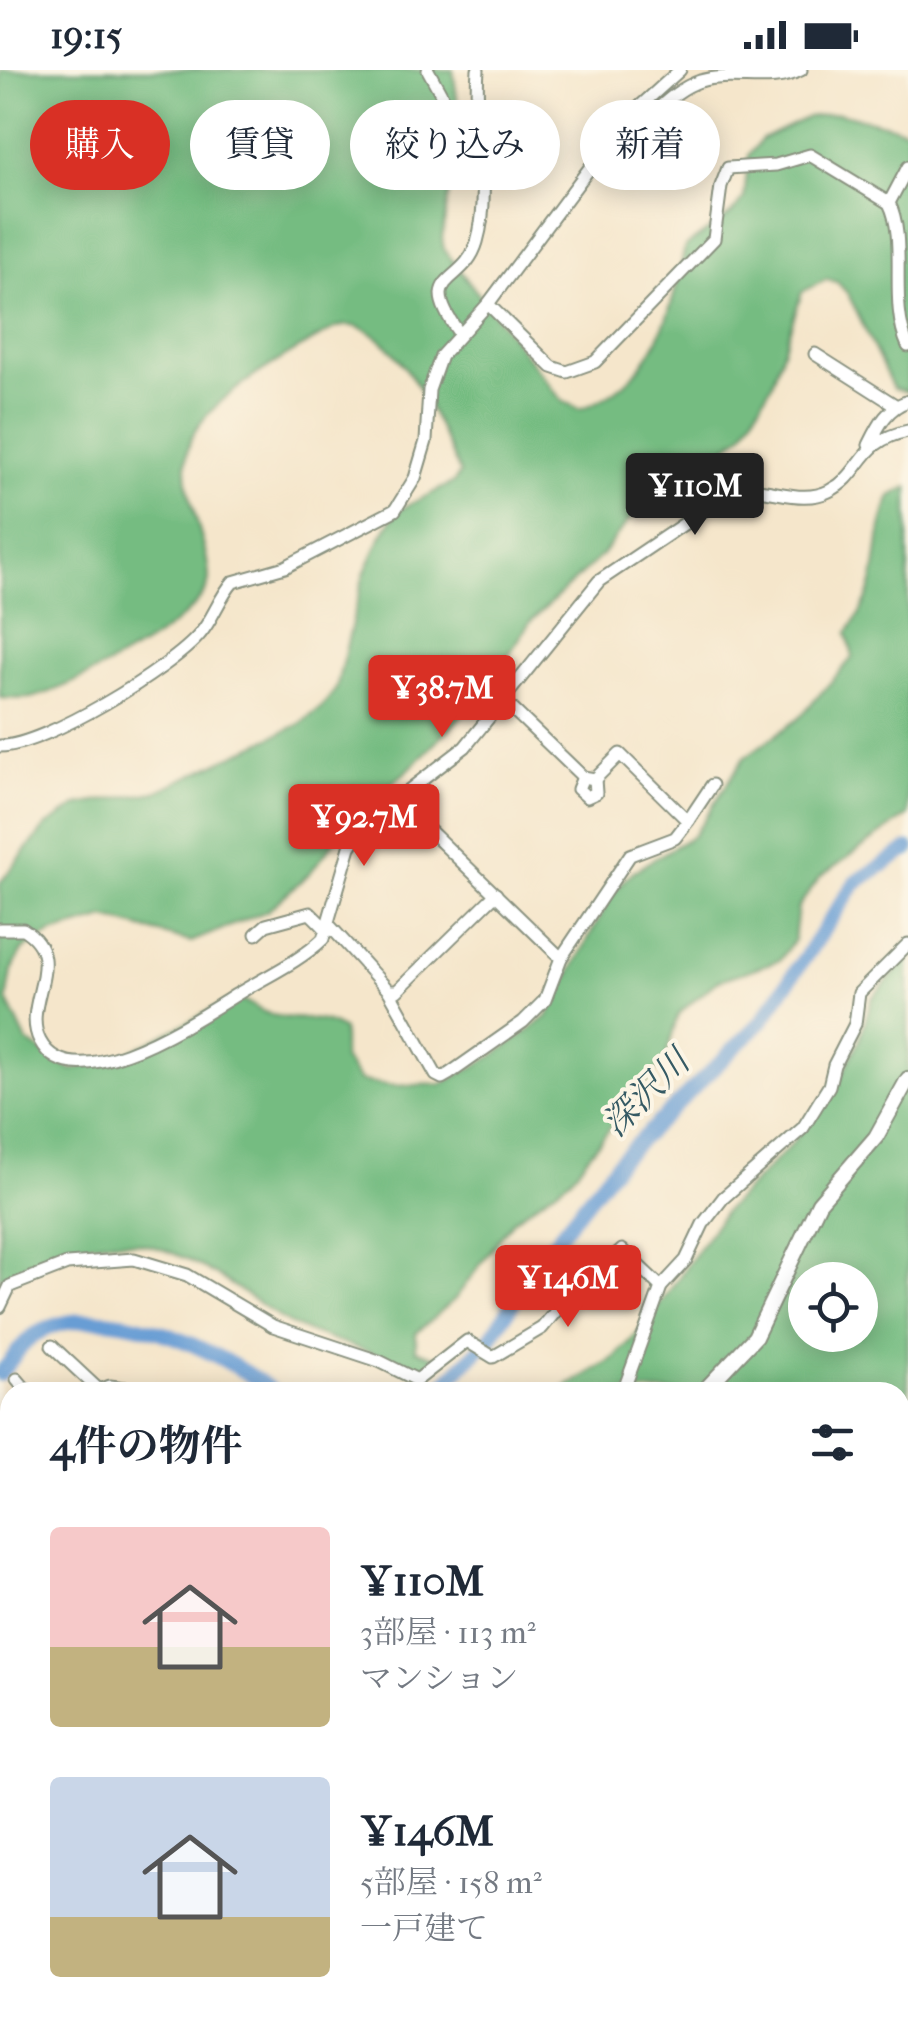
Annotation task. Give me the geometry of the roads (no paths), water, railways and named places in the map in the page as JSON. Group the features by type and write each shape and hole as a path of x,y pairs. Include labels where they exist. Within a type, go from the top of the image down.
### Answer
{"main road":[{"path":"713,1382 755,1338 819,1202 876,1138 908,1080"}],"street":[{"path":"428,70 445,100"},
{"path":"477,100 478,70"},
{"path":"647,100 680,70"},
{"path":"668,100 701,81 724,76 788,77 801,70"},
{"path":"488,304 552,368 567,372 582,369 610,350 714,239 720,186 728,168 776,165 810,155 889,202 903,230 901,329 908,346"},
{"path":"889,202 908,166"},
{"path":"0,746 11,746 70,720 172,662 202,633 233,582 285,567 395,510 414,478 426,441 428,394 435,368 580,182"},
{"path":"459,333 443,308 440,288 474,248 482,190"},
{"path":"0,928 15,926 30,934 44,951 46,965 36,1015 38,1038 54,1056 83,1064 132,1052 176,1031 316,946 329,929 350,846 366,823 451,761 586,594 644,547 739,490 799,497 826,492 839,484 867,448 881,421 902,403 815,354"},
{"path":"867,448 908,431"},
{"path":"503,700 589,778 620,754 688,821"},
{"path":"256,934 266,925 310,913 389,991 422,1054 442,1078 523,1022 546,1000 561,958 630,855 675,838 712,785"},
{"path":"398,799 561,958"},
{"path":"389,991 410,983 496,894"},
{"path":"626,1382 661,1287 686,1260 703,1224 724,1198 803,1128 829,1086 834,1065 855,1024 859,993 908,944"},
{"path":"0,1308 10,1286 68,1264 134,1259 187,1275 273,1326 378,1360 416,1380 469,1341 493,1357 545,1326 560,1306 622,1250 661,1287"},
{"path":"52,1346 88,1382"}],"waterway":[{"name":"深沢川","path":"446,1382 490,1339 545,1253 620,1160 762,1021 855,883 908,849"},
{"name":"深沢川","path":"0,1374 36,1334 64,1323 95,1320 127,1323 192,1344 259,1382"}]}
